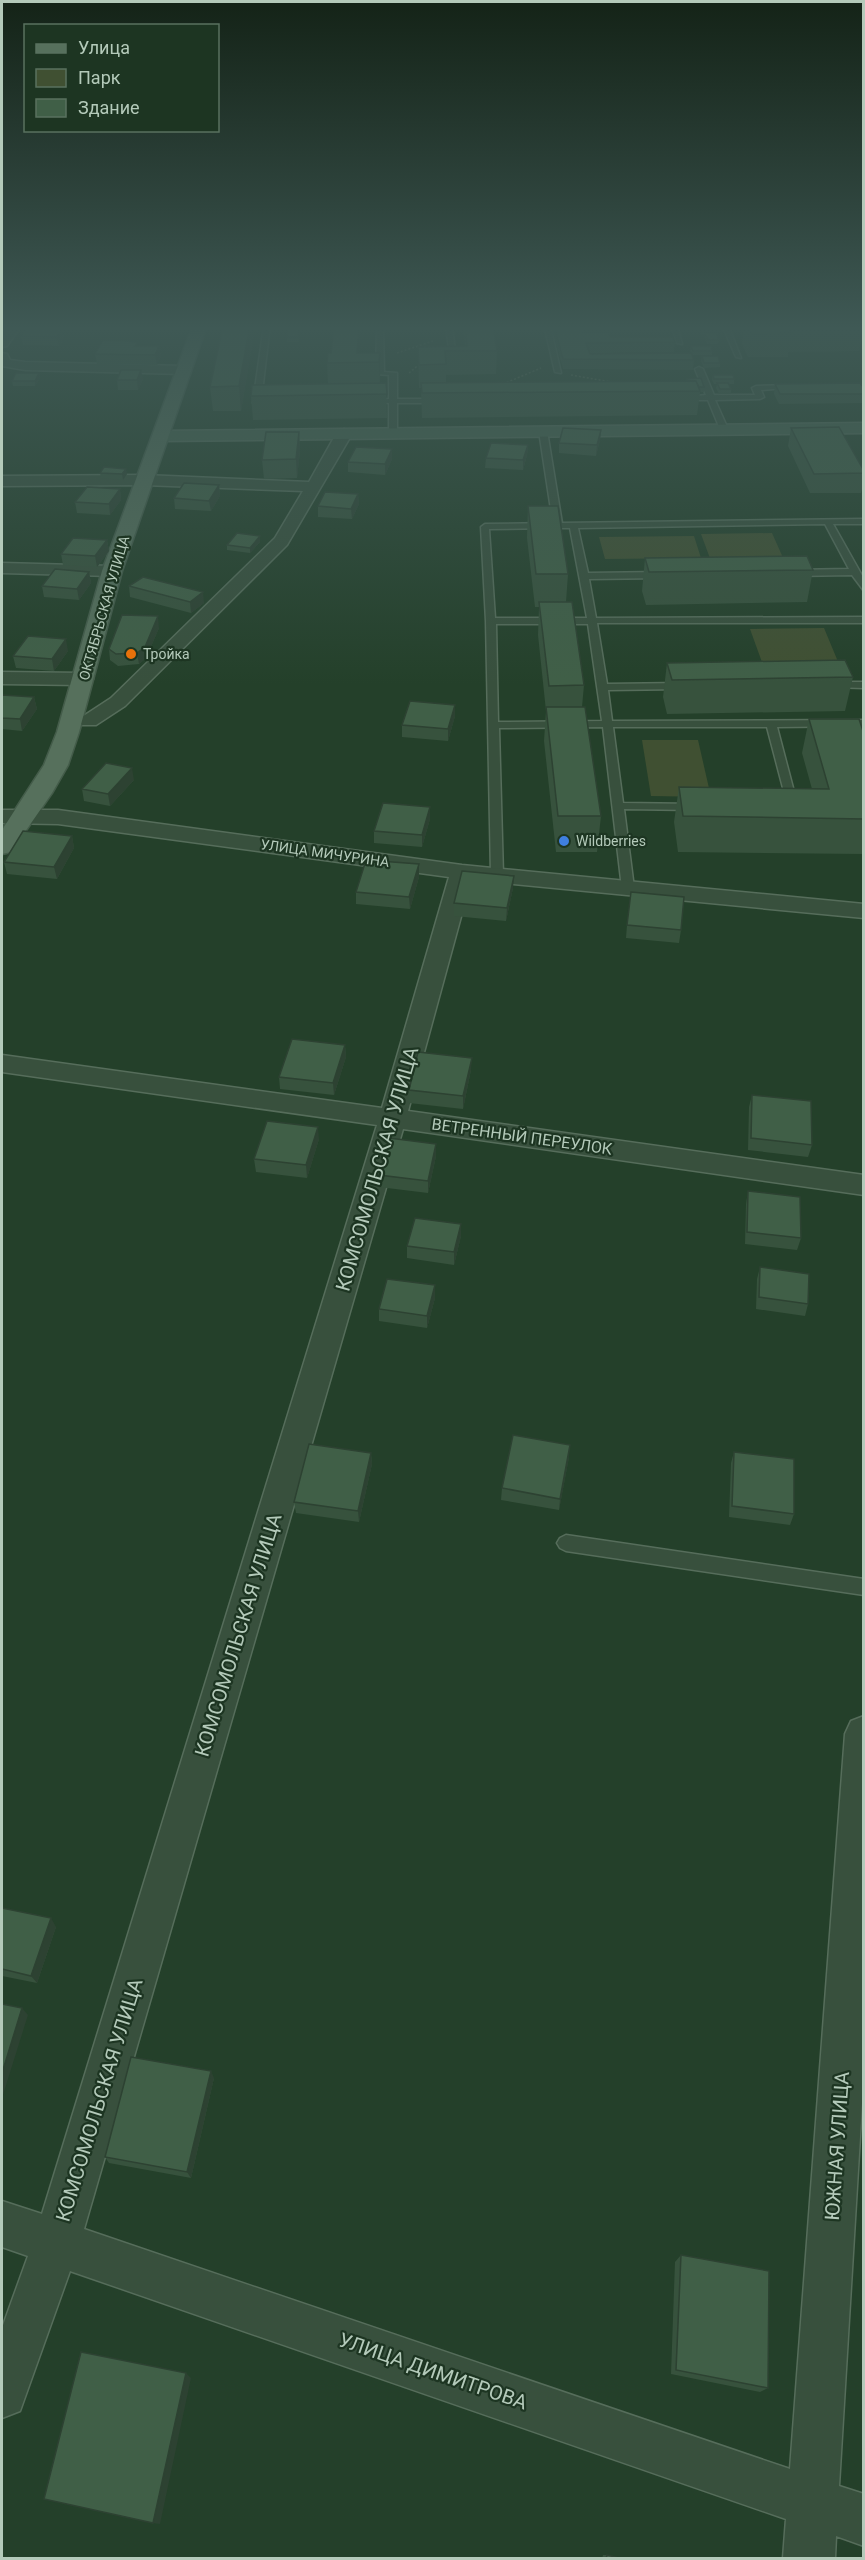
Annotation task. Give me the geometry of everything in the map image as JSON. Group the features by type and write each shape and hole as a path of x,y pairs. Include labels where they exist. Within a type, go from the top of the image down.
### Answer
{"main road":[{"name":"ОКТЯБРЬСКАЯ УЛИЦА","path":"2,847 12,817 56,765 83,679 112,571 158,444"}],"street":[{"path":"89,721 118,702 281,541 338,444"},
{"path":"2,480 144,480 314,487"},
{"path":"2,568 112,571"},
{"path":"2,678 83,679"},
{"name":"УЛИЦА МИЧУРИНА","path":"12,817 58,817 497,876 864,911"},
{"name":"КОМСОМОЛЬСКАЯ УЛИЦА","path":"2,2393 57,2241 393,1118 462,872"},
{"name":"ВЕТРЕННЫЙ ПЕРЕУЛОК","path":"2,1063 864,1185"},
{"name":"ЮЖНАЯ УЛИЦА","path":"809,2559 864,1734"},
{"name":"УЛИЦА ДИМИТРОВА","path":"2,2224 864,2520"}],"lane":[{"path":"545,444 558,527"},
{"path":"497,876 491,621 485,527 864,521"},
{"path":"828,522 864,588"},
{"path":"574,526 585,576 608,725 628,888"},
{"path":"784,573 855,572"},
{"path":"585,576 679,575"},
{"path":"491,621 864,620"},
{"path":"816,685 864,685"},
{"path":"602,687 697,686"},
{"path":"494,725 864,723"},
{"path":"771,724 794,808 782,808"},
{"path":"618,806 712,807"},
{"path":"566,1543 864,1587"}],"green space":[{"path":"772,533 784,560 711,561 701,534"},
{"path":"694,536 701,558 605,559 599,537"},
{"path":"824,628 839,664 763,665 750,629"},
{"path":"642,740 698,740 711,797 651,796"}],"building":[{"path":"264,444 298,444 296,459 262,460"},
{"path":"491,444 528,445 523,460 486,458"},
{"path":"799,444 849,444 864,471 864,473 814,474"},
{"path":"356,447 392,449 385,464 348,462"},
{"path":"104,467 126,469 122,474 100,473"},
{"path":"184,483 219,485 209,501 174,498"},
{"path":"87,487 120,489 109,504 75,502"},
{"path":"325,492 358,494 351,509 318,506"},
{"path":"528,506 558,506 568,574 536,574"},
{"path":"237,533 260,536 250,548 227,545"},
{"path":"73,538 107,540 95,556 61,554"},
{"path":"807,556 813,570 649,572 645,558"},
{"path":"55,569 89,572 77,589 42,586"},
{"path":"143,577 203,592 190,602 129,586"},
{"path":"539,602 572,602 584,685 549,686"},
{"path":"122,615 158,616 145,647 137,653 116,654 109,649"},
{"path":"28,636 66,639 52,659 13,656"},
{"path":"845,660 853,677 672,680 667,663"},
{"path":"2,695 34,697 20,719 2,718"},
{"path":"410,701 455,705 448,729 402,725"},
{"path":"546,707 585,707 601,816 558,816"},
{"path":"809,719 859,719 864,734 864,819 683,816 679,787 829,789"},
{"path":"106,763 132,768 108,794 82,789"},
{"path":"383,803 430,807 422,835 374,831"},
{"path":"23,831 72,836 54,867 4,862"},
{"path":"366,860 419,864 409,897 356,892"},
{"path":"462,871 514,876 507,908 454,903"},
{"path":"631,892 684,897 681,930 627,925"},
{"path":"292,1039 345,1045 333,1083 279,1077"},
{"path":"418,1052 472,1058 463,1096 409,1090"},
{"path":"752,1095 811,1101 812,1145 751,1138"},
{"path":"267,1121 318,1127 306,1165 254,1159"},
{"path":"389,1138 436,1144 428,1181 379,1175"},
{"path":"748,1191 800,1197 801,1238 747,1232"},
{"path":"415,1218 461,1224 454,1252 407,1246"},
{"path":"760,1267 809,1274 808,1304 759,1297"},
{"path":"387,1279 435,1285 427,1316 379,1309"},
{"path":"513,1435 570,1445 560,1499 502,1488"},
{"path":"309,1444 371,1453 358,1511 294,1502"},
{"path":"734,1452 794,1459 794,1514 732,1506"},
{"path":"2,1908 51,1918 31,1976 2,1969"},
{"path":"2,2004 22,2008 2,2073"},
{"path":"131,2057 211,2071 187,2172 105,2157"},
{"path":"681,2255 769,2271 768,2388 676,2370"},
{"path":"81,2352 186,2373 153,2523 44,2499"},
{"path":"607,2555 623,2559 606,2559"}],"place":[{"name":"Тройка","path":"131,654"},
{"name":"Wildberries","path":"564,841"}]}
